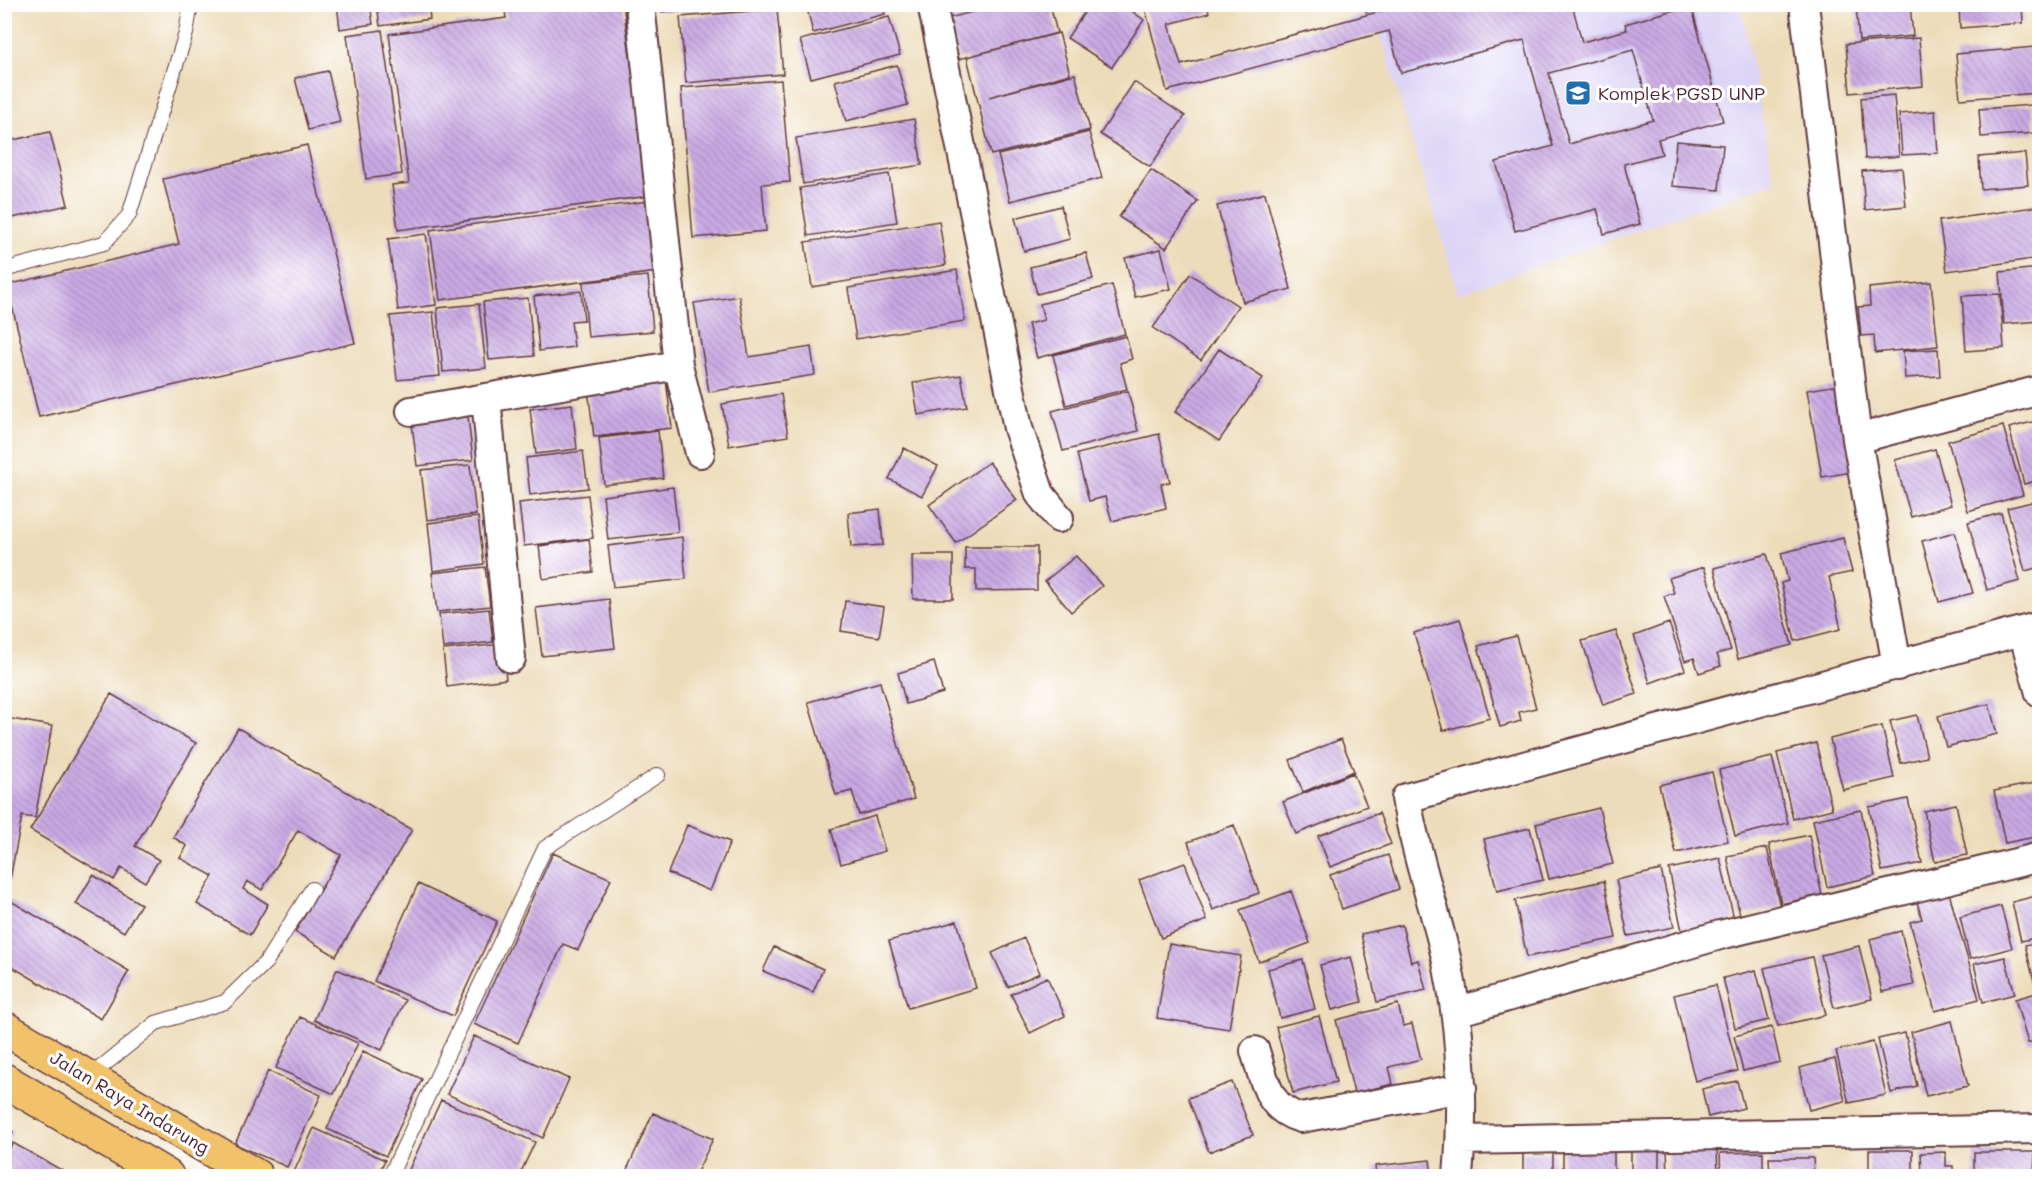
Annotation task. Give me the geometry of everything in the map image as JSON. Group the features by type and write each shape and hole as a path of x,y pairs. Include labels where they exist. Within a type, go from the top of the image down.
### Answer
{"highway":[{"name":"Jalan Raya Indarung","path":"4,1028 256,1176"},
{"path":"4,1080 167,1176"}],"street":[{"path":"640,4 678,365 700,453"},
{"path":"932,4 1018,428 1040,494 1059,519"},
{"path":"1804,4 1857,439 1897,666"},
{"path":"411,411 678,365"},
{"path":"1857,439 2040,390"},
{"path":"486,398 511,658"},
{"path":"1458,1176 1462,1088 1456,1012 1447,962 1406,798 2031,628 2040,693"},
{"path":"1456,1012 1720,935 2040,857"},
{"path":"1255,1051 1267,1088 1275,1102 1286,1114 1301,1118 1462,1088"},
{"path":"1461,1140 2040,1129"}],"lane":[{"path":"4,270 104,243 129,215 186,33 190,4"},
{"path":"390,1176 545,848 658,775"},
{"path":"88,1078 156,1023 225,1002 266,962 312,889"}],"shaded area":[{"name":"Komplek PGSD UNP","path":"1372,5 1741,5 1774,182 1458,294"}],"building":[{"path":"337,4 370,4 373,24 340,29"},
{"path":"377,4 428,4 430,19 380,26"},
{"path":"504,4 623,4 649,196 398,230 392,185 409,183 389,34 506,18"},
{"path":"662,4 729,4 729,6 662,12"},
{"path":"806,4 882,4 885,14 813,33"},
{"path":"952,4 973,4 973,5 953,10"},
{"path":"1002,4 1050,4 1057,33 959,59 949,18"},
{"path":"1090,4 1122,4 1144,20 1112,67 1067,38"},
{"path":"1144,4 1207,4 1209,13 1169,24 1181,65 1407,4 1572,4 1582,42 1627,30 1625,24 1691,5 1723,121 1658,139 1662,154 1624,164 1640,224 1604,234 1597,209 1515,231 1496,162 1553,146 1524,40 1401,73 1389,31 1167,91","holes":["1633,50 1653,120 1569,144 1549,73"]},
{"path":"1364,4 1389,4 1389,5 1366,12"},
{"path":"1856,4 1910,4 1913,36 1859,41"},
{"path":"1959,4 2022,4 2023,23 1960,28"},
{"path":"777,9 783,74 686,83 680,17"},
{"path":"889,17 900,55 811,78 800,40"},
{"path":"382,30 402,174 366,179 347,35"},
{"path":"1059,33 1070,74 989,97 1075,74 1090,130 991,155 967,57"},
{"path":"1919,38 1923,86 1850,93 1846,44"},
{"path":"2035,47 2039,93 1960,99 1956,54"},
{"path":"897,65 908,105 846,121 835,81"},
{"path":"328,71 340,122 308,130 295,78"},
{"path":"781,80 790,182 762,184 766,231 693,238 681,88"},
{"path":"1134,82 1185,116 1150,167 1100,134"},
{"path":"1894,95 1899,156 1865,159 1861,98"},
{"path":"2032,105 2035,133 1981,137 1979,109"},
{"path":"1935,111 1938,153 1902,155 1899,114"},
{"path":"914,119 922,165 803,184 796,138"},
{"path":"50,132 68,205 4,220 4,142"},
{"path":"1089,132 1102,178 1010,201 998,155"},
{"path":"1676,141 1723,145 1719,190 1672,186"},
{"path":"307,145 355,343 39,417 7,285 179,244 163,179"},
{"path":"2025,153 2028,185 1981,189 1979,157"},
{"path":"1902,168 1906,206 1865,210 1862,171"},
{"path":"1151,170 1198,201 1166,248 1119,217"},
{"path":"889,174 897,222 808,236 800,188"},
{"path":"1265,193 1291,289 1243,302 1217,206"},
{"path":"648,201 657,272 440,300 430,230"},
{"path":"1061,206 1070,239 1024,251 1015,218"},
{"path":"2040,206 2040,258 1947,271 1939,221"},
{"path":"939,221 946,265 812,287 805,242"},
{"path":"426,234 436,305 398,310 388,239"},
{"path":"1161,249 1171,289 1135,297 1125,258"},
{"path":"1086,253 1093,279 1037,294 1030,267"},
{"path":"2040,268 2040,321 2004,324 2000,272"},
{"path":"957,270 965,321 856,339 848,288"},
{"path":"1190,274 1238,306 1201,360 1153,328"},
{"path":"648,276 653,331 588,337 583,282"},
{"path":"1931,282 1938,346 1875,353 1874,335 1861,336 1858,307 1870,306 1869,288"},
{"path":"1112,285 1125,334 1037,358 1028,324 1044,320 1040,304"},
{"path":"581,291 584,320 571,321 574,347 539,351 534,296"},
{"path":"2000,294 2004,348 1966,351 1962,296"},
{"path":"739,296 749,357 811,347 815,375 709,392 694,303"},
{"path":"528,298 534,356 489,360 483,302"},
{"path":"479,304 486,368 443,372 437,308"},
{"path":"433,312 440,376 397,380 390,316"},
{"path":"1126,336 1132,359 1120,363 1127,389 1066,405 1053,355"},
{"path":"1219,349 1263,378 1219,441 1175,412"},
{"path":"1938,349 1940,376 1905,378 1903,351"},
{"path":"961,375 967,407 918,415 913,383"},
{"path":"666,380 672,428 594,437 588,389"},
{"path":"1838,385 1853,472 1822,477 1807,390"},
{"path":"1128,391 1138,431 1063,451 1052,411"},
{"path":"781,394 788,436 729,446 722,404"},
{"path":"572,404 577,449 536,454 530,409"},
{"path":"467,409 473,460 417,466 411,415"},
{"path":"2040,420 2040,480 2024,484 2009,428"},
{"path":"2003,426 2023,495 1968,511 1948,441"},
{"path":"658,431 663,478 604,485 599,438"},
{"path":"1159,434 1170,482 1161,484 1166,508 1112,521 1105,497 1089,501 1077,454"},
{"path":"904,448 938,466 922,496 889,479"},
{"path":"1935,449 1951,505 1911,517 1895,460"},
{"path":"583,451 588,488 530,495 526,458"},
{"path":"989,462 1017,500 956,543 929,505"},
{"path":"470,465 476,515 427,520 421,470"},
{"path":"673,487 678,532 608,540 603,496"},
{"path":"588,495 593,538 524,546 519,503"},
{"path":"2040,500 2040,567 2025,571 2007,508"},
{"path":"880,509 883,545 851,547 848,513"},
{"path":"2001,513 2020,581 1987,590 1968,522"},
{"path":"478,517 484,564 433,571 428,523"},
{"path":"1955,532 1973,593 1939,602 1922,541"},
{"path":"682,537 686,579 613,587 608,546"},
{"path":"1843,538 1852,572 1829,577 1841,629 1795,641 1781,583 1788,581 1781,553"},
{"path":"589,539 593,572 543,579 539,546"},
{"path":"965,547 1037,547 1037,590 976,591 976,569 965,569"},
{"path":"1767,554 1792,645 1738,659 1714,568"},
{"path":"912,555 953,555 953,599 913,599"},
{"path":"1076,556 1102,586 1071,612 1045,581"},
{"path":"485,567 490,606 437,612 432,573"},
{"path":"1704,567 1731,650 1717,654 1721,666 1699,673 1694,658 1685,661 1664,596 1674,593 1669,578"},
{"path":"609,599 615,648 542,656 536,608"},
{"path":"845,601 884,607 879,637 841,631"},
{"path":"489,609 493,642 443,648 439,614"},
{"path":"1460,619 1490,718 1443,731 1414,633"},
{"path":"1669,623 1685,670 1650,683 1634,636"},
{"path":"1616,631 1637,694 1603,705 1582,641"},
{"path":"1516,636 1536,708 1519,712 1521,721 1500,727 1478,646"},
{"path":"502,644 506,679 447,687 443,650"},
{"path":"934,662 943,693 906,704 898,673"},
{"path":"880,682 914,799 859,815 852,791 836,795 808,702"},
{"path":"111,694 196,743 135,846 159,860 145,882 121,868 114,880 30,830"},
{"path":"1989,704 1997,734 1946,747 1938,716"},
{"path":"1917,715 1927,757 1901,763 1890,721"},
{"path":"6,718 52,726 35,818 22,816 10,879 4,878"},
{"path":"1882,726 1894,778 1843,790 1830,739"},
{"path":"238,728 412,830 336,956 295,932 341,855 298,830 262,890 247,881 243,889 268,904 250,935 197,904 213,876 180,858 187,846 173,837"},
{"path":"1341,739 1354,771 1303,792 1290,760"},
{"path":"1816,743 1832,809 1793,819 1777,753"},
{"path":"1772,757 1788,823 1735,836 1719,770"},
{"path":"1712,772 1728,841 1676,853 1659,785"},
{"path":"1353,773 1367,806 1296,834 1283,802"},
{"path":"2040,782 2040,836 2005,843 1994,791"},
{"path":"1908,799 1922,863 1882,871 1869,807"},
{"path":"1956,804 1967,855 1935,862 1924,811"},
{"path":"1599,808 1613,864 1549,879 1536,824"},
{"path":"1861,810 1875,876 1827,887 1813,820"},
{"path":"1379,813 1391,844 1330,867 1318,836"},
{"path":"875,816 885,851 841,864 831,829"},
{"path":"687,825 730,842 710,891 668,873"},
{"path":"1234,825 1259,893 1213,910 1188,842"},
{"path":"1530,828 1543,880 1497,891 1484,839"},
{"path":"1809,835 1822,895 1781,904 1769,844"},
{"path":"1767,848 1780,907 1740,915 1727,856"},
{"path":"553,853 611,879 578,950 563,944 518,1043 474,1024"},
{"path":"1388,855 1399,889 1342,909 1330,875"},
{"path":"1720,858 1734,919 1682,931 1669,869"},
{"path":"1185,863 1207,920 1161,938 1139,880"},
{"path":"1661,870 1674,927 1628,936 1616,880"},
{"path":"93,875 141,904 124,932 76,904"},
{"path":"1604,881 1616,938 1527,957 1515,900"},
{"path":"418,884 497,921 453,1016 374,981"},
{"path":"1291,891 1310,943 1259,962 1240,910"},
{"path":"1949,893 1979,999 1935,1011 1910,922 1922,919 1917,902"},
{"path":"2040,895 2040,937 2021,941 2012,902"},
{"path":"4,897 129,971 101,1019 4,962"},
{"path":"2001,906 2012,948 1970,959 1960,917"},
{"path":"957,921 976,988 908,1008 889,941"},
{"path":"1402,925 1411,962 1418,960 1426,990 1377,1002 1361,934"},
{"path":"1901,931 1914,985 1882,992 1870,939"},
{"path":"1024,938 1040,973 1008,987 992,953"},
{"path":"2040,942 2040,983 2035,985 2025,945"},
{"path":"1169,944 1241,956 1229,1029 1157,1018"},
{"path":"1859,946 1872,999 1834,1008 1821,955"},
{"path":"774,947 823,969 813,992 763,971"},
{"path":"1351,957 1362,1002 1332,1010 1320,965"},
{"path":"1812,957 1826,1015 1778,1026 1764,968"},
{"path":"2005,957 2015,994 1983,1002 1974,964"},
{"path":"1303,960 1315,1009 1280,1018 1268,969"},
{"path":"337,969 405,1000 382,1050 314,1020"},
{"path":"1756,970 1769,1020 1735,1028 1723,978"},
{"path":"1047,977 1065,1016 1030,1033 1011,994"},
{"path":"1716,985 1738,1071 1695,1081 1674,995"},
{"path":"2040,992 2040,1040 2028,1043 2015,999"},
{"path":"1398,1004 1403,1026 1412,1024 1421,1059 1389,1067 1393,1084 1354,1093 1336,1020"},
{"path":"1319,1016 1336,1082 1293,1093 1276,1027"},
{"path":"300,1017 358,1043 334,1094 276,1068"},
{"path":"1952,1021 1968,1086 1926,1096 1911,1032"},
{"path":"1772,1027 1780,1062 1743,1071 1734,1036"},
{"path":"1905,1033 1917,1086 1891,1093 1878,1039"},
{"path":"474,1036 569,1079 543,1138 447,1094"},
{"path":"1873,1042 1886,1095 1849,1103 1836,1051"},
{"path":"363,1051 422,1079 386,1156 327,1129"},
{"path":"1835,1059 1845,1101 1809,1110 1799,1068"},
{"path":"268,1071 321,1095 287,1167 235,1144"},
{"path":"1737,1081 1744,1108 1708,1117 1702,1089"},
{"path":"1232,1082 1253,1135 1209,1152 1188,1098"},
{"path":"441,1100 535,1142 519,1176 406,1176"},
{"path":"653,1113 713,1139 695,1176 624,1176"},
{"path":"4,1127 13,1132 4,1147"},
{"path":"314,1128 385,1160 377,1176 304,1176 294,1172"},
{"path":"13,1143 72,1176 4,1176 4,1158"},
{"path":"1563,1147 1614,1147 1614,1176 1563,1176"},
{"path":"1631,1147 1659,1147 1659,1176 1631,1176"},
{"path":"1717,1148 1718,1176 1668,1176 1667,1149"},
{"path":"1869,1150 1913,1150 1913,1176 1869,1176"},
{"path":"1553,1152 1553,1176 1523,1176 1523,1153"},
{"path":"1763,1152 1763,1176 1721,1176 1720,1153"},
{"path":"1946,1152 1946,1166 1953,1166 1953,1176 1922,1176 1921,1153"},
{"path":"1974,1152 2035,1152 2034,1176 1974,1176"},
{"path":"1769,1158 1813,1158 1814,1176 1770,1176"},
{"path":"1430,1160 1432,1176 1376,1176 1375,1166"}],"place":[{"name":"Komplek PGSD UNP","path":"1578,93"}]}
